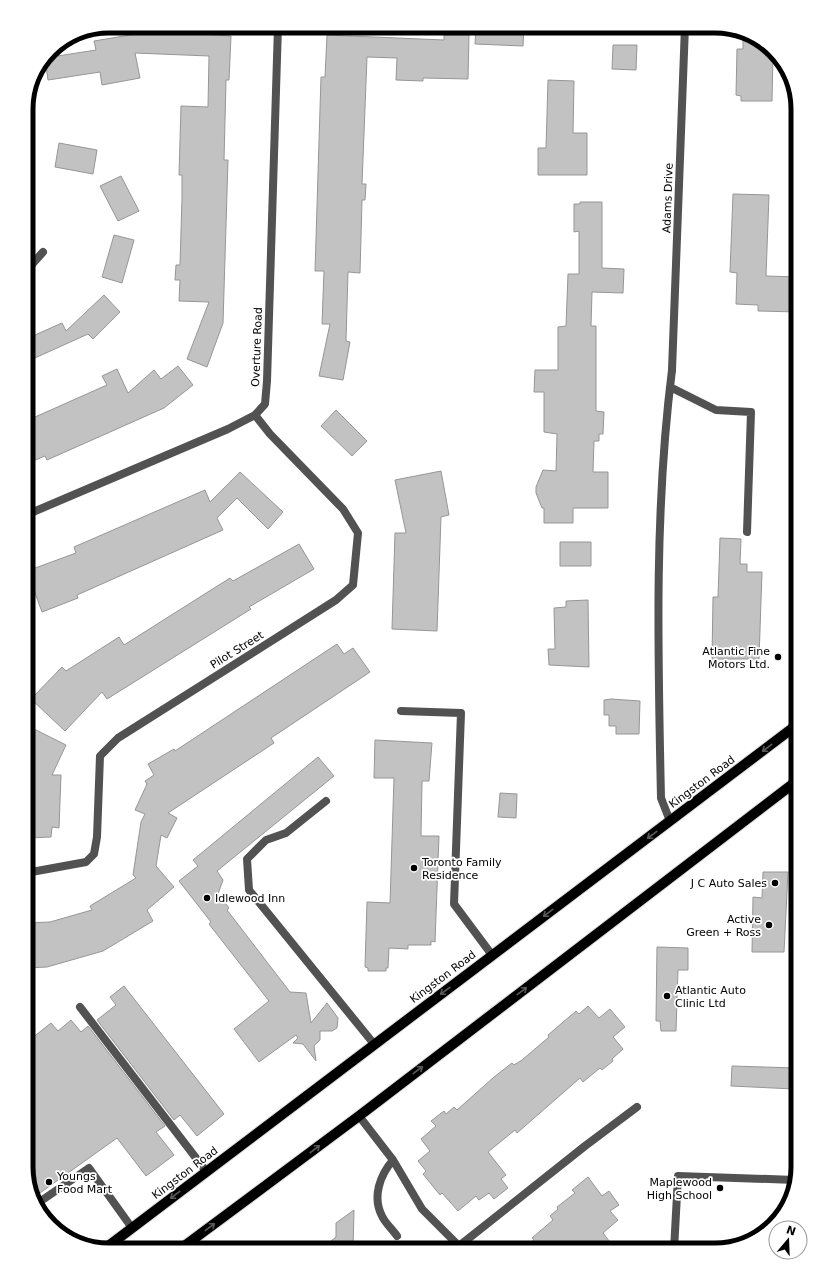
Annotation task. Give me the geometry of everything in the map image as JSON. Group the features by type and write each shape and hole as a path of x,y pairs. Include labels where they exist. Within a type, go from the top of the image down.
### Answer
{"main road":[{"name":"Kingston Road","path":"112,1243 791,729"},
{"path":"188,1243 359,1116 791,785"}],"street":[{"name":"Overture Road","path":"33,512 228,429 255,415 265,404 267,381 278,33"},
{"name":"Adams Drive","path":"670,822 661,798 658,643 663,456 672,370 685,33"},
{"path":"33,263 43,252"},
{"path":"670,387 716,410 751,412 747,532"},
{"name":"Pilot Street","path":"33,872 86,862 94,854 97,837 100,756 118,738 336,600 353,585 358,532 343,509 270,434 255,415"},
{"path":"401,710 461,713 454,904 492,955"},
{"path":"326,801 286,833 266,840 247,859 249,890 374,1044"},
{"path":"80,1007 206,1172"},
{"path":"463,1243 585,1146 637,1107"},
{"path":"359,1116 392,1160 422,1209 456,1243"},
{"path":"392,1160 384,1170 377,1191 382,1216 397,1236"},
{"path":"41,1201 89,1168 132,1228"},
{"path":"674,1243 678,1176 789,1180"}],"building":[{"path":"142,33 185,33 231,36 229,80 226,80 224,160 228,160 223,323 207,367 187,359 209,302 179,301 180,280 175,280 176,265 180,265 182,198 182,175 179,175 181,106 208,107 209,56 135,53 140,78 102,85 100,72 48,80 46,67 54,57 96,50 94,41"},
{"path":"476,33 524,33 523,46 475,44"},
{"path":"327,35 444,40 444,35 469,35 468,79 423,78 423,81 396,80 397,58 367,57 362,184 366,184 365,200 362,200 360,273 348,272 346,341 350,342 343,380 319,376 330,324 322,324 324,271 315,271 321,77 325,77"},
{"path":"743,38 757,46 769,55 773,60 772,101 741,101 741,96 736,95 737,49 743,49"},
{"path":"613,45 637,45 636,70 612,69"},
{"path":"548,80 574,81 573,133 587,133 587,175 538,175 538,148 546,148"},
{"path":"59,143 97,150 93,174 55,167"},
{"path":"121,176 139,211 118,221 100,186"},
{"path":"733,194 769,195 766,276 791,277 791,312 758,311 758,305 736,304 737,273 730,272"},
{"path":"580,202 602,202 602,268 624,269 623,293 592,292 591,326 596,326 596,411 604,412 603,434 599,434 599,441 594,441 593,472 608,472 608,508 573,508 573,523 544,523 544,508 542,508 536,493 536,487 543,470 556,471 557,434 544,432 544,392 534,392 535,370 558,370 558,327 566,326 568,274 579,274 579,231 574,232 574,204 580,204"},
{"path":"114,235 134,240 122,283 102,277"},
{"path":"104,295 120,312 93,339 88,334 33,359 33,336 62,323 66,331"},
{"path":"178,366 193,385 164,408 47,460 45,456 33,461 33,418 107,385 102,376 117,369 128,393 154,370 161,379"},
{"path":"336,410 367,441 352,456 321,426"},
{"path":"441,471 449,515 441,517 437,631 392,629 395,533 406,533 395,480"},
{"path":"240,472 283,512 268,529 237,498 217,518 223,530 77,595 78,598 42,612 33,587 33,569 76,553 74,547 205,490 210,502"},
{"path":"720,538 741,539 740,564 747,564 747,572 762,572 759,659 712,659 713,597 718,597"},
{"path":"560,542 591,542 591,566 560,566"},
{"path":"299,544 314,569 249,607 251,609 107,699 102,692 65,731 33,701 33,697 62,667 66,671 119,637 124,645 230,578 233,581"},
{"path":"588,600 589,667 549,665 548,649 555,649 554,608 566,607 566,601"},
{"path":"337,644 344,654 353,648 370,672 271,738 274,743 168,813 177,818 167,838 161,835 156,866 174,887 147,910 153,921 103,951 47,967 33,968 33,923 50,922 92,910 90,906 136,878 133,875 141,822 145,814 135,810 147,784 145,781 154,775 148,764 174,749 175,751"},
{"path":"604,700 640,701 639,734 616,734 616,726 609,726 609,715 604,715"},
{"path":"33,728 66,745 52,775 61,775 59,828 52,827 51,837 33,838"},
{"name":"Toronto Family Residence","path":"375,740 432,743 429,781 422,781 421,836 439,836 435,942 431,941 431,945 408,945 408,949 389,948 388,968 386,968 386,971 368,971 368,968 365,967 367,902 390,903 394,778 374,778"},
{"name":"Idlewood Inn","path":"318,757 334,776 217,871 223,880 218,894 229,908 227,910 290,992 306,993 311,1023 327,1003 338,1018 337,1028 332,1031 320,1031 320,1040 314,1046 316,1061 303,1044 293,1043 298,1038 296,1035 259,1062 234,1029 269,1001 209,924 211,922 179,881 198,866 193,860"},
{"path":"500,793 517,794 516,818 498,817"},
{"name":"Active Green + Ross","path":"763,872 788,872 784,952 752,952 753,897 762,898"},
{"name":"Atlantic Auto Clinic Ltd","path":"657,947 688,948 688,970 678,970 676,1031 661,1031 660,1021 656,1021"},
{"path":"124,986 224,1114 197,1136 180,1115 174,1120 97,1020 116,1005 110,997"},
{"path":"588,1006 599,1018 610,1009 625,1027 613,1037 623,1049 612,1059 613,1061 602,1070 600,1068 583,1082 580,1078 517,1133 515,1130 488,1152 506,1175 501,1179 508,1188 494,1199 489,1193 479,1200 476,1196 458,1211 442,1193 440,1195 423,1174 426,1171 418,1161 430,1151 421,1139 436,1126 431,1121 444,1111 446,1114 454,1107 457,1110 512,1063 514,1065 522,1060 576,1011 579,1014"},
{"path":"71,1020 81,1032 88,1026 165,1126 156,1132 174,1155 146,1176 117,1138 40,1193 36,1187 33,1167 33,1037 51,1023 58,1031"},
{"path":"732,1066 791,1068 791,1089 731,1086"},
{"path":"588,1177 602,1196 609,1191 619,1205 610,1211 618,1220 603,1233 611,1243 530,1243 534,1240 532,1238 553,1220 550,1216 558,1209 557,1207 575,1193 572,1190"},
{"path":"354,1210 353,1243 329,1243 336,1237 336,1223"}],"place":[{"name":"Atlantic Fine Motors Ltd.","path":"778,657"},
{"name":"Toronto Family Residence","path":"414,868"},
{"name":"J C Auto Sales","path":"775,883"},
{"name":"Idlewood Inn","path":"207,898"},
{"name":"Active Green + Ross","path":"769,925"},
{"name":"Atlantic Auto Clinic Ltd","path":"667,996"},
{"name":"Youngs Food Mart","path":"49,1182"},
{"name":"Maplewood High School","path":"720,1188"}]}
